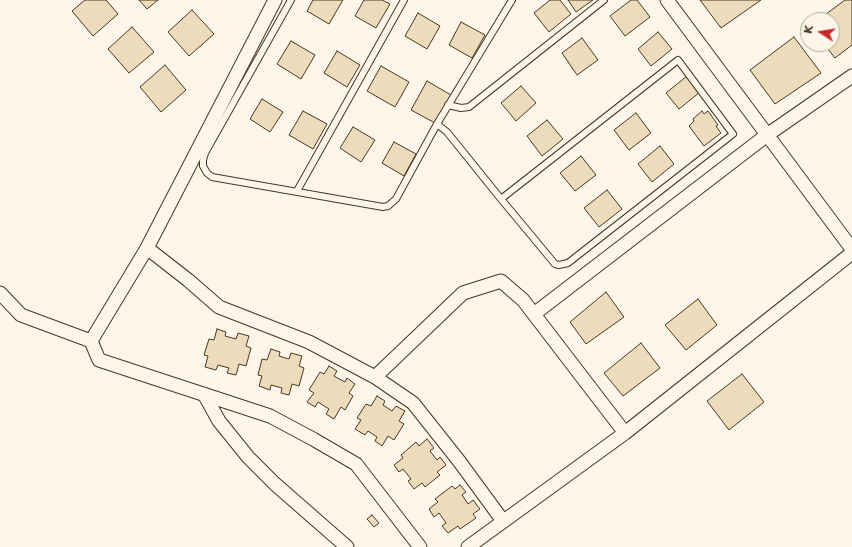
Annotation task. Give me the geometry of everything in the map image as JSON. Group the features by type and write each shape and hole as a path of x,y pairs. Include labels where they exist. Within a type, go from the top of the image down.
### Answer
{"street":[{"path":"91,341 147,248 275,0"},
{"path":"667,0 852,249"},
{"path":"534,314 767,134 852,76"},
{"path":"147,248 188,280 219,307 309,342 375,377 413,403 459,461 503,521"},
{"path":"468,547 625,433 852,253"},
{"path":"375,377 463,293 501,281 523,300 625,433"},
{"path":"0,293 21,315 91,341 99,360 270,416 356,464 420,547"},
{"path":"204,394 219,421 248,457 275,484 347,547"}],"lane":[{"path":"291,0 205,153 203,166 207,173 212,177 383,207 388,206 396,199 448,105 512,0"},
{"path":"298,191 404,0"},
{"path":"448,105 460,108 469,107 604,0"},
{"path":"437,124 447,132 501,199 555,264 564,265 733,134 678,60 501,199"}],"building":[{"path":"85,0 106,0 118,14 93,36 72,11"},
{"path":"139,0 158,0 147,9"},
{"path":"313,0 343,0 329,24 307,11"},
{"path":"364,0 382,0 390,4 376,28 355,16"},
{"path":"550,0 560,0 571,14 549,32 534,13"},
{"path":"568,0 593,0 576,12"},
{"path":"631,0 637,0 650,17 625,36 610,16"},
{"path":"700,0 761,0 721,28"},
{"path":"845,0 852,0 852,45 835,58 830,52 840,52 840,12 829,12"},
{"path":"192,10 214,34 189,56 168,32"},
{"path":"418,13 440,26 427,49 405,36"},
{"path":"461,22 485,35 472,58 449,45"},
{"path":"132,27 154,52 129,73 108,49"},
{"path":"658,32 672,49 651,66 638,49"},
{"path":"794,37 800,45 800,52 805,52 821,73 775,104 750,70"},
{"path":"582,38 598,60 577,75 562,53"},
{"path":"291,41 315,55 301,79 277,64"},
{"path":"337,51 360,65 347,87 324,73"},
{"path":"165,65 186,90 161,112 140,87"},
{"path":"381,66 409,82 395,107 367,91"},
{"path":"687,76 700,92 679,109 666,93"},
{"path":"427,81 451,95 435,123 411,110"},
{"path":"521,86 536,103 516,121 501,103"},
{"path":"262,99 283,112 270,132 250,119"},
{"path":"303,111 327,124 313,149 289,135"},
{"path":"702,111 704,114 708,111 718,125 716,126 721,133 704,146 689,126 694,121 693,119"},
{"path":"636,113 651,133 629,150 614,130"},
{"path":"547,120 563,139 542,156 527,136"},
{"path":"353,127 375,140 361,162 340,148"},
{"path":"394,142 416,154 404,176 382,163"},
{"path":"660,146 674,164 652,182 638,164"},
{"path":"581,156 596,175 575,191 560,173"},
{"path":"607,190 622,209 599,227 584,208"},
{"path":"606,292 624,317 586,344 570,322"},
{"path":"698,299 717,325 686,350 665,325"},
{"path":"217,329 226,332 225,336 236,339 238,333 249,336 246,346 251,348 246,366 239,364 236,375 227,373 229,368 218,365 216,370 205,367 208,356 204,355 209,339 214,340"},
{"path":"641,343 660,368 623,396 604,373"},
{"path":"271,349 280,352 279,356 289,359 291,353 302,356 299,366 304,368 299,386 292,384 289,395 281,393 282,388 271,385 270,390 259,386 262,376 258,375 262,359 267,360"},
{"path":"329,366 337,371 334,376 345,382 347,378 355,384 349,393 353,396 345,410 341,407 334,419 326,414 329,409 318,402 315,407 307,402 314,393 309,390 320,372 324,374"},
{"path":"742,374 764,402 729,430 707,401"},
{"path":"377,396 385,401 383,405 392,411 396,406 405,411 399,421 404,424 394,440 388,436 382,446 375,441 377,437 368,431 365,435 355,429 361,420 357,418 366,404 371,406"},
{"path":"427,439 434,448 430,451 437,460 440,457 446,465 437,472 440,475 425,487 422,483 414,489 408,481 411,479 403,469 399,472 394,465 403,458 401,455 416,442 419,446"},
{"path":"460,485 466,492 462,495 468,504 473,500 480,509 473,514 476,518 460,529 458,526 448,533 442,526 446,523 439,513 434,517 429,509 438,502 435,499 452,486 455,489"},
{"path":"372,515 379,523 374,527 367,519"}]}
